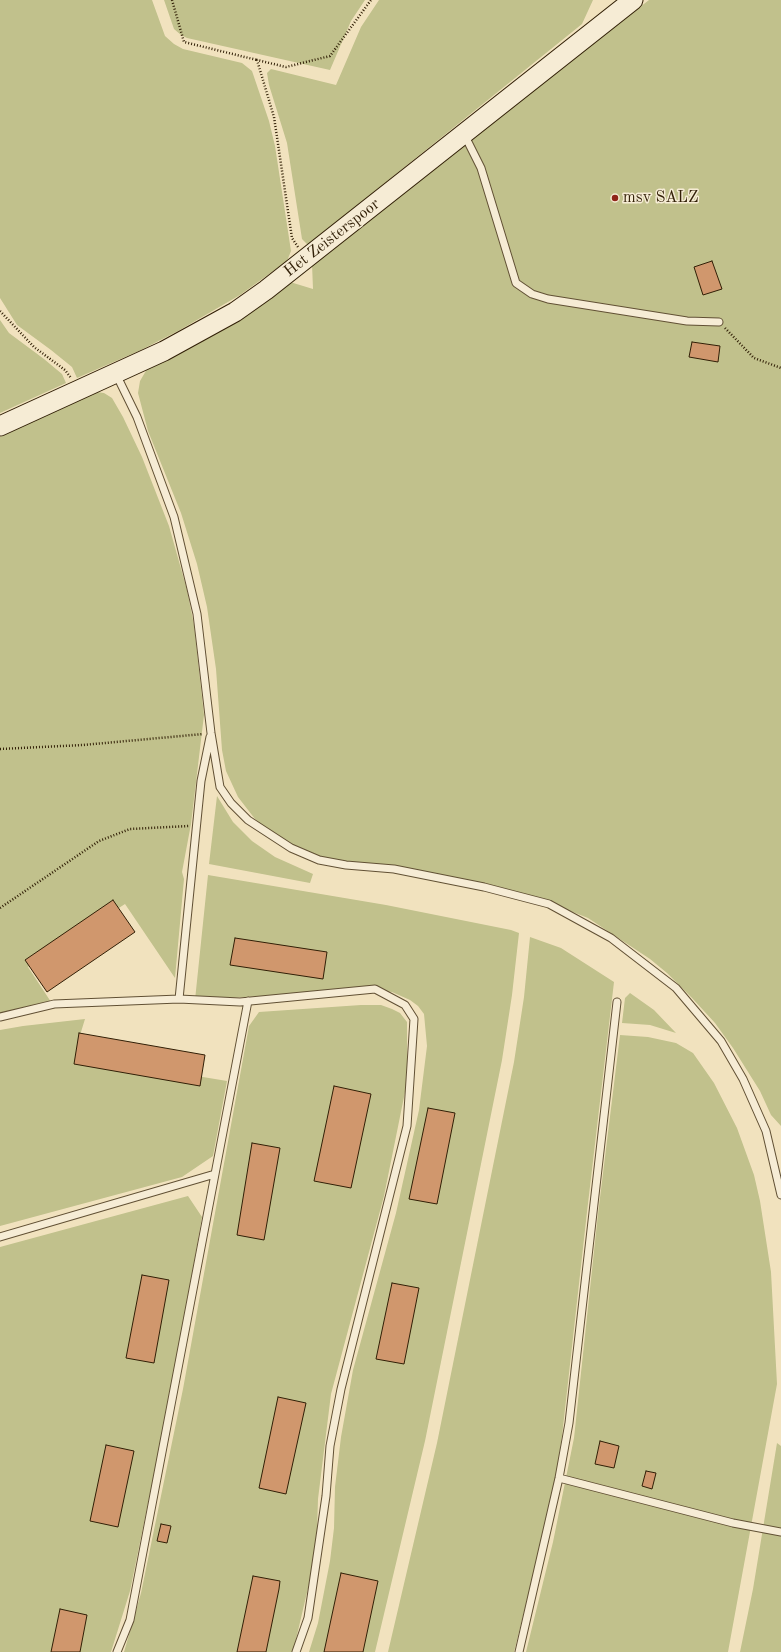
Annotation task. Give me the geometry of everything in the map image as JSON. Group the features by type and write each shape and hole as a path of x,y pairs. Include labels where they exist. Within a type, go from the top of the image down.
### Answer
{"street":[{"name":"Het Zeisterspoor","path":"0,426 185,341 235,312 266,290 633,0"}],"lane":[{"path":"464,134 481,168 516,283 532,294 548,299 688,321 719,322"},
{"path":"116,374 137,417 174,517 197,614 211,734 220,787 231,803 248,820 291,848 319,860 346,866 402,871 484,887 549,904 611,938 676,988 722,1041 743,1080 766,1131 781,1195"},
{"path":"179,999 201,781 211,734"},
{"path":"0,1017 54,1004 179,999 248,1001 375,989 405,1005 414,1019 407,1126 341,1389 330,1446 326,1496 308,1618 296,1652"},
{"path":"117,1652 130,1620 248,1001"},
{"path":"519,1652 559,1478 569,1423 617,1002"},
{"path":"0,1237 215,1174"},
{"path":"559,1478 733,1523 781,1532"}],"path":[{"path":"172,0 184,42 286,67 330,56 371,0"},
{"path":"256,60 274,117 292,238 301,251 302,261"},
{"path":"0,311 34,347 65,370 78,391"},
{"path":"719,322 754,358 781,368"},
{"path":"0,749 83,745 211,734"},
{"path":"0,908 100,841 130,829 197,826"}],"green space":[{"path":"0,0 152,0 165,36 174,44 183,49 242,63 252,71 269,121 275,146 291,251 287,261 240,295 178,331 141,350 77,378 72,367 17,325 0,298"},
{"path":"164,0 365,0 351,21 330,70 187,38 174,29"},
{"path":"379,0 593,0 582,24 308,245 302,239 287,143 269,85 267,73 271,69 336,85 361,27"},
{"path":"649,0 781,0 781,1126 771,1115 760,1091 733,1048 715,1023 692,998 667,973 650,959 588,918 550,903 518,894 351,865 314,855 283,843 255,819 238,797 226,771 222,750 216,669 207,607 197,564 181,513 148,431 138,393 140,381 147,369 213,335 290,282 313,289 312,264"},
{"path":"0,320 9,333 62,374 66,383 0,413"},
{"path":"97,392 104,393 112,398 142,457 169,526 187,590 194,625 204,715 191,824 182,872 184,879 175,978 125,904 28,967 53,1005 0,1015 0,437"},
{"path":"217,796 233,822 252,841 275,857 313,874 310,883 209,864"},
{"path":"208,875 386,905 511,930 519,933 512,995 502,1060 425,1441 375,1652 309,1652 318,1623 330,1561 334,1528 335,1487 341,1437 353,1370 396,1213 419,1110 427,1046 424,1014 418,1006 410,1000 392,992 363,990 195,1000"},
{"path":"530,937 561,948 614,982 562,1436 556,1475 514,1652 388,1652 437,1443 514,1062 524,997"},
{"path":"630,993 654,1010 676,1033 650,1025 622,1023 625,998"},
{"path":"381,1005 392,1009 400,1013 407,1022 407,1082 384,1196 331,1394 318,1499 317,1531 313,1567 293,1652 124,1652 141,1593 183,1389 249,1026 259,1012"},
{"path":"85,1019 77,1056 227,1081 213,1156 182,1177 0,1226 0,1030"},
{"path":"620,1035 648,1037 676,1043 693,1053 714,1083 737,1128 754,1175 760,1201 771,1272 777,1384 728,1652 526,1652 553,1542 574,1438 598,1214"},
{"path":"188,1196 202,1217 172,1386 130,1591 111,1652 0,1652 0,1247"},
{"path":"777,1443 781,1446 781,1652 740,1652 753,1589"}],"building":[{"path":"712,261 722,289 703,295 694,267"},
{"path":"692,342 720,346 718,362 689,357"},
{"path":"113,900 135,932 47,992 25,960"},
{"path":"235,938 327,952 323,979 230,965"},
{"path":"79,1033 205,1055 200,1086 74,1064"},
{"path":"334,1086 371,1094 351,1188 314,1181"},
{"path":"428,1108 455,1113 437,1204 409,1199"},
{"path":"252,1143 280,1148 264,1240 237,1235"},
{"path":"142,1275 169,1280 154,1363 126,1358"},
{"path":"392,1283 419,1288 404,1364 376,1359"},
{"path":"278,1397 306,1403 286,1494 259,1488"},
{"path":"600,1441 619,1446 614,1468 595,1464"},
{"path":"106,1445 134,1451 118,1527 90,1521"},
{"path":"646,1471 656,1473 652,1489 642,1486"},
{"path":"161,1524 171,1526 167,1543 157,1541"},
{"path":"341,1573 378,1581 363,1652 324,1652"},
{"path":"253,1576 280,1581 266,1652 237,1652"},
{"path":"60,1609 87,1615 80,1652 51,1652"}],"place":[{"name":"msv SALZ","path":"615,198"}]}
